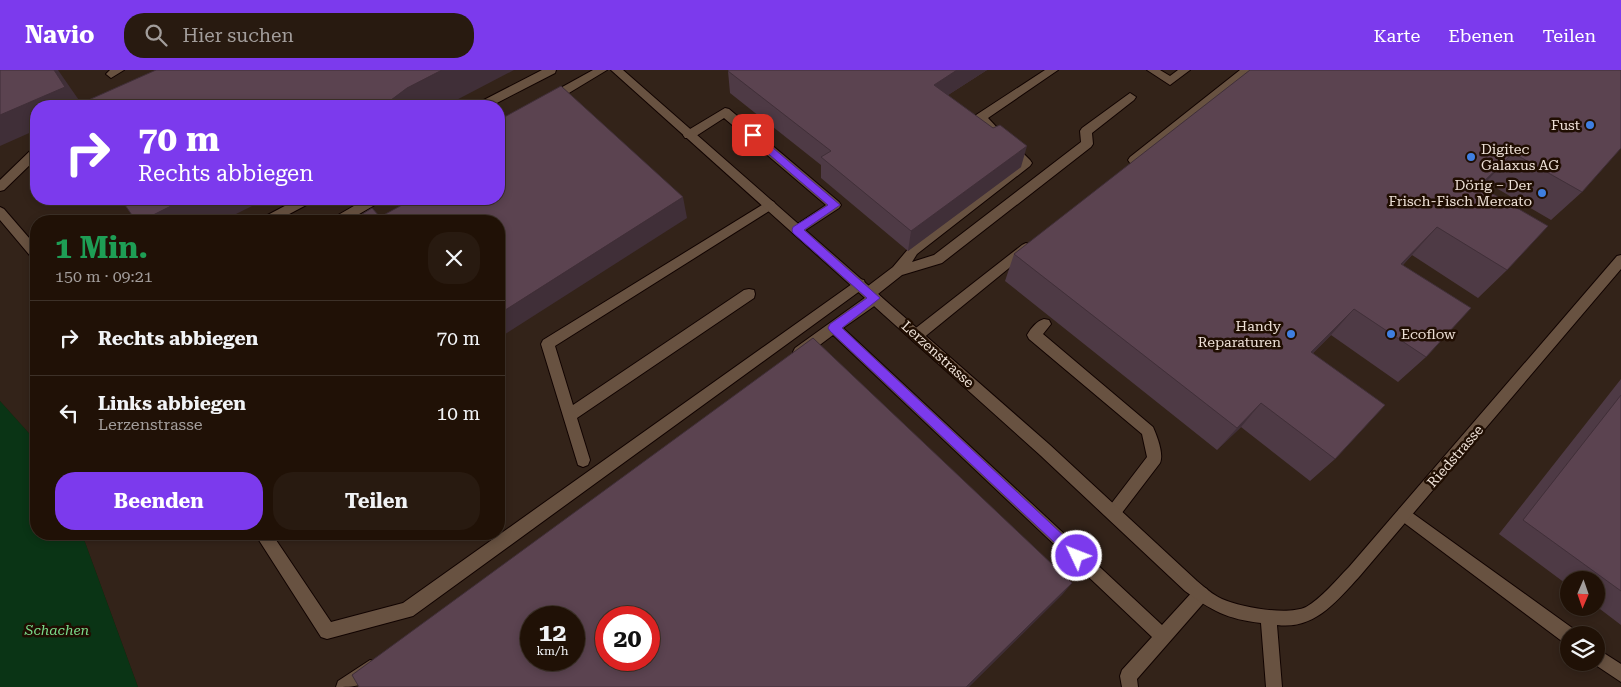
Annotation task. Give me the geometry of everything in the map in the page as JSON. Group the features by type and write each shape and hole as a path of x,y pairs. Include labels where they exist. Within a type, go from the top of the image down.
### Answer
{"street":[{"path":"494,100 551,70"},
{"name":"Lerzenstrasse","path":"616,70 917,335 1201,594 1215,604 1240,613 1268,617"},
{"path":"266,540 327,631 407,610 898,271 913,251 1026,163 980,118 1054,70"},
{"path":"1152,70 1170,81 1185,70"},
{"path":"1124,169 1247,70"},
{"path":"898,271 938,259 1087,144 1086,131 1130,97"},
{"path":"689,135 725,112 835,205 797,230"},
{"path":"0,187 30,158"},
{"path":"277,215 297,205"},
{"path":"348,215 365,205"},
{"path":"583,460 548,344 770,205"},
{"path":"0,212 30,247"},
{"path":"917,335 1032,243"},
{"name":"Riedstrasse","path":"1268,617 1289,619 1309,614 1326,601 1404,514 1621,260"},
{"path":"787,362 834,328 868,292"},
{"path":"569,416 749,294"},
{"path":"1044,324 1034,335 1148,431 1155,458 1113,513"},
{"path":"834,328 1163,637"},
{"path":"1404,514 1560,629"},
{"path":"1130,687 1128,676 1201,594"},
{"path":"1268,617 1274,687"},
{"path":"344,687 384,657"},
{"path":"1605,662 1621,674"}],"lane":[{"path":"538,106 602,70"}],"shaded area":[{"path":"0,70 1621,70 1621,687 138,687 84,540 505,540 505,215 30,215 30,434 0,401"}],"green space":[{"name":"Schachen","path":"0,401 30,434 30,540 84,540 138,687 0,687"}],"building":[{"path":"0,70 54,70 65,87 35,100 30,100 30,102 0,115"},
{"path":"156,70 442,70 407,88 391,100 88,100"},
{"path":"729,70 957,70 934,85 993,128 1000,125 1027,146 911,231 821,157 831,151"},
{"path":"1250,70 1621,70 1621,148 1582,192 1513,153 1479,186 1548,226 1507,270 1437,227 1401,264 1471,308 1426,357 1354,309 1311,352 1385,405 1335,459 1261,403 1237,428 1014,254"},
{"path":"561,86 683,197 505,310 505,215 384,215 402,205 505,205 505,117"},
{"path":"125,205 173,205 153,215 132,215"},
{"path":"372,208 378,215 361,215"},
{"path":"813,338 1072,583 966,687 359,687 352,675"},
{"path":"1621,395 1621,591 1605,579 1605,571 1593,571 1523,520"}],"place":[{"name":"Fust","path":"1590,125"},
{"name":"Digitec Galaxus AG","path":"1471,157"},
{"name":"Dörig – Der Frisch-Fisch Mercato","path":"1542,193"},
{"name":"Handy Reparaturen","path":"1291,334"},
{"name":"Ecoflow","path":"1391,334"}],"route":[{"path":"753,135 835,205 797,230 875,298 834,328 1077,556"}]}
